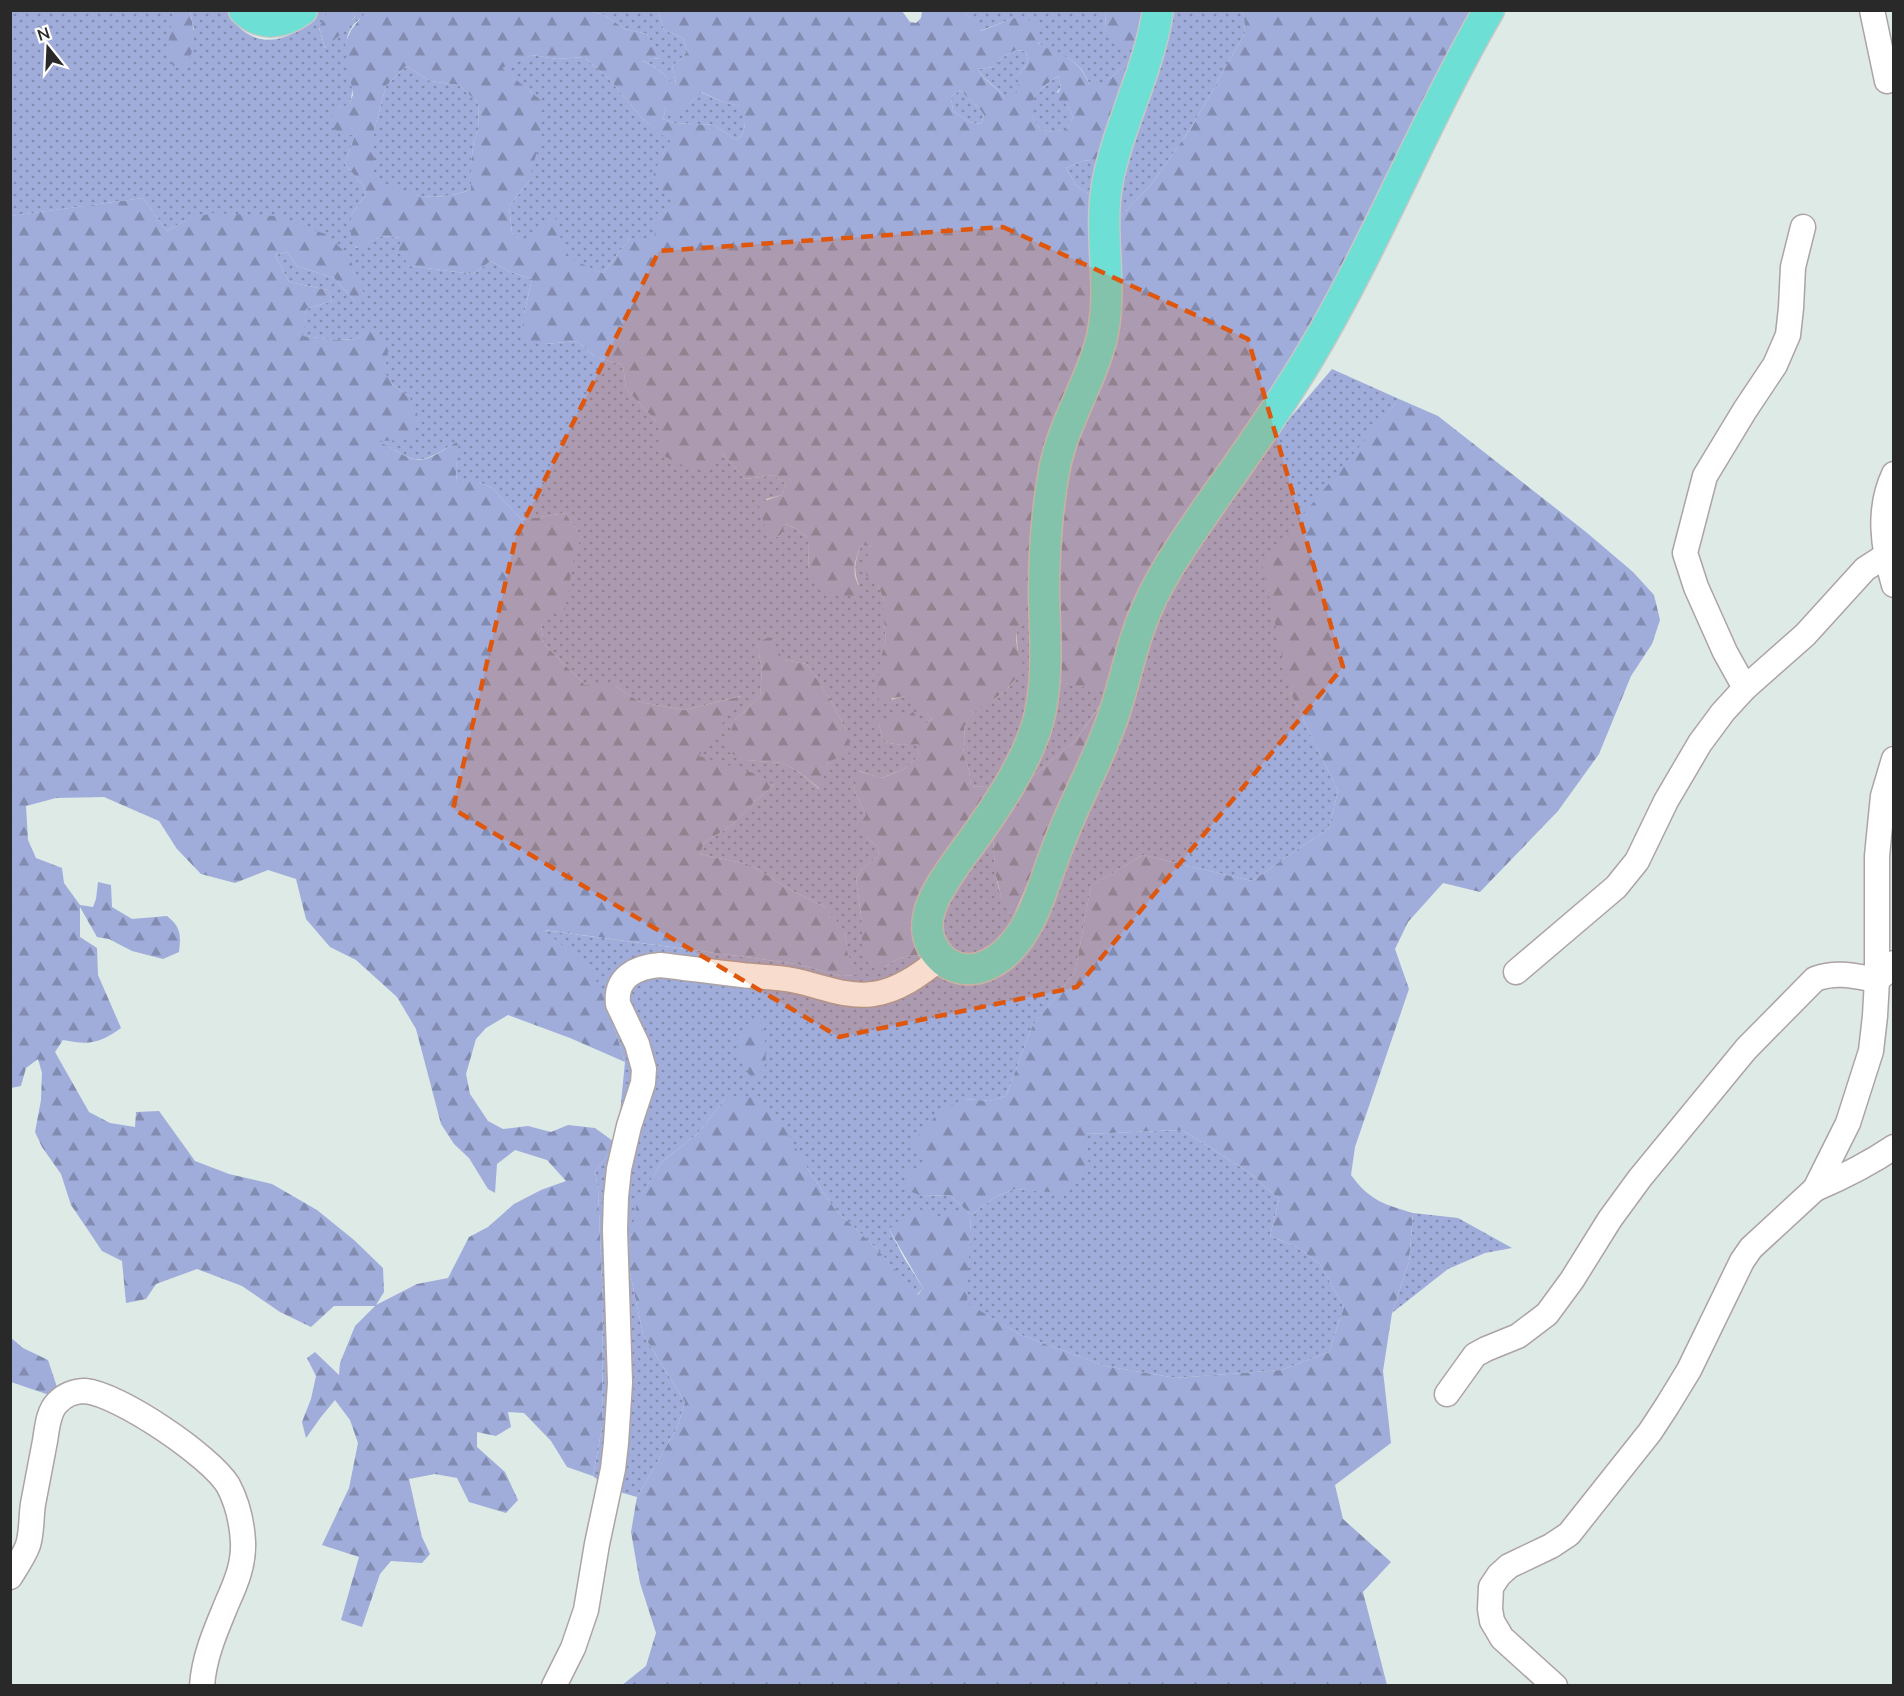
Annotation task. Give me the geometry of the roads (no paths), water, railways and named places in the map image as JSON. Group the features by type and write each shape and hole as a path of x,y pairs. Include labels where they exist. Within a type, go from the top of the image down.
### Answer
{"main road":[{"path":"244,10 252,17 269,22 286,20 302,10"},
{"path":"1158,10 1145,67 1118,141 1106,189 1104,220 1107,297 1101,343 1056,463 1046,537 1044,602 1046,651 1040,713 1032,741 1019,769 943,881 933,901 927,927 931,943 941,958 957,968 977,968 988,965 1005,954 1023,932 1035,907 1065,827 1101,749 1118,704 1138,630 1158,587 1190,534 1274,412 1326,328 1427,125 1489,10"}],"street":[{"path":"1872,10 1887,81"},
{"path":"1745,688 1725,652 1696,586 1685,553 1705,476 1775,366 1788,335 1793,267 1803,227"},
{"path":"1893,474 1887,488 1882,525 1893,585"},
{"path":"1516,972 1616,887 1637,861 1666,801 1700,743 1723,712 1745,688 1805,635 1865,569 1889,555"},
{"path":"1815,1190 1848,1123 1871,1051 1875,1016 1885,971 1877,856 1883,795 1893,759"},
{"path":"554,1686 573,1648 586,1610 613,1469 618,1425 620,1383 616,1197 619,1168 643,1083 644,1069 637,1044 618,1004 617,997 621,984 635,971 650,966 660,966 789,979 841,993 875,994 914,978 941,958"},
{"path":"1447,1394 1475,1356 1486,1348 1518,1336 1546,1314 1572,1280 1610,1219 1640,1178 1746,1049 1815,979 1828,974 1846,975 1885,971"},
{"path":"1555,1686 1502,1638 1492,1621 1491,1587 1509,1566 1551,1546 1569,1534 1650,1432 1689,1370 1742,1261 1751,1248 1815,1190 1877,1159 1893,1147"},
{"path":"10,1577 28,1546 47,1430 55,1404 69,1394 87,1391 100,1394 125,1406 156,1424 201,1456 222,1478 235,1501 243,1543 242,1562 208,1652 202,1686"}]}
